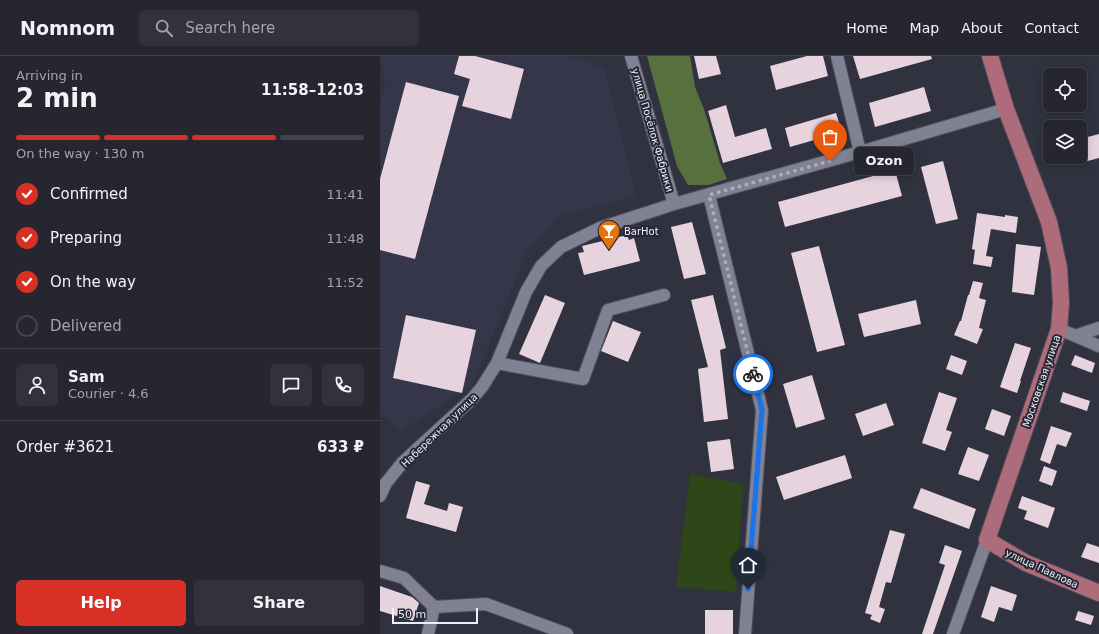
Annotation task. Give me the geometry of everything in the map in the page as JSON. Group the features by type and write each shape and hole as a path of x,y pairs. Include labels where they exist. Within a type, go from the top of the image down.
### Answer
{"main road":[{"name":"Московская улица","path":"987,540 1059,329 1061,303 1060,268 1049,222 1006,109 990,56"},
{"name":"улица Павлова","path":"987,540 1026,562 1099,593"}],"street":[{"name":"улица Посёлок Фабрики","path":"631,56 674,204"},
{"path":"837,56 860,152"},
{"name":"улица Посёлок Фабрики","path":"497,363 526,292 542,266 561,247 600,228 674,204 1006,109"},
{"path":"709,195 762,410 745,634"},
{"path":"497,363 583,379 608,310 664,295"},
{"path":"1075,336 1099,328"},
{"path":"1059,329 1099,346"},
{"name":"Набережная улица","path":"380,496 386,483 403,462 472,399 482,387 497,363"},
{"name":"Московская улица","path":"953,634 987,540"},
{"path":"380,571 404,578 434,607 486,604 567,634"},
{"path":"428,634 434,607"}],"shaded area":[{"path":"380,56 568,56 605,68 636,197 560,215 528,250 471,387 400,431 380,411 380,105 385,84"}],"green space":[{"path":"647,56 690,56 695,87 704,109 720,163 727,179 708,185 688,185 677,166"},
{"path":"690,474 743,484 736,592 676,587"}],"building":[{"path":"459,56 475,56 524,69 511,119 462,106 470,79 454,74"},
{"path":"694,56 716,56 721,74 699,79"},
{"path":"807,56 823,56 828,76 776,90 770,66"},
{"path":"853,56 931,56 932,59 860,79"},
{"path":"406,82 459,96 415,259 380,250 380,179"},
{"path":"924,87 931,111 875,127 869,103"},
{"path":"726,105 735,137 766,128 772,149 723,163 708,111"},
{"path":"836,113 842,132 790,147 785,128"},
{"path":"1099,134 1099,158 1087,161 1087,137"},
{"path":"943,161 958,219 936,224 921,167"},
{"path":"895,170 902,196 785,227 778,202"},
{"path":"977,213 1005,217 1005,215 1018,217 1016,233 991,229 986,256 993,257 991,267 973,264 975,250 972,249"},
{"path":"692,222 706,274 684,279 671,227"},
{"path":"627,235 629,240 634,238 640,261 584,275 578,253 584,252 582,246"},
{"path":"1016,244 1041,247 1034,295 1012,292"},
{"path":"819,246 845,345 817,352 791,253"},
{"path":"973,281 983,283 979,298 986,300 979,328 983,329 977,344 954,335 961,321"},
{"path":"545,295 565,303 540,363 519,354"},
{"path":"713,295 726,348 720,350 728,419 704,422 698,369 708,367 691,300"},
{"path":"916,300 921,324 864,337 858,314"},
{"path":"406,315 476,330 462,393 393,378"},
{"path":"613,321 641,332 628,362 601,351"},
{"path":"1015,343 1031,348 1017,393 1000,387"},
{"path":"951,355 967,361 962,375 946,369"},
{"path":"1075,355 1095,363 1092,373 1071,365"},
{"path":"812,375 825,419 796,428 783,384"},
{"path":"939,392 957,398 946,430 952,432 945,451 922,443"},
{"path":"1063,392 1090,401 1087,411 1060,402"},
{"path":"886,403 894,425 863,436 855,414"},
{"path":"992,409 1011,416 1004,436 985,429"},
{"path":"1051,426 1072,433 1066,447 1057,444 1050,464 1040,460"},
{"path":"730,439 734,469 711,472 707,442"},
{"path":"968,447 989,455 979,481 958,474"},
{"path":"845,455 852,478 784,500 776,477"},
{"path":"1044,466 1057,471 1052,486 1039,481"},
{"path":"416,481 430,485 424,504 447,511 449,503 463,507 456,532 406,518"},
{"path":"921,488 976,509 969,529 913,508"},
{"path":"1022,496 1055,508 1048,528 1024,519 1027,511 1018,508"},
{"path":"890,530 905,534 891,583 886,582 879,607 885,609 880,623 870,619 872,615 865,613"},
{"path":"1087,543 1099,547 1099,563 1081,557"},
{"path":"945,545 962,551 933,634 922,634 945,565 939,563"},
{"path":"380,586 412,597 419,603 413,621 380,611"},
{"path":"991,586 1017,595 1012,611 999,607 994,622 981,617"},
{"path":"705,610 733,610 733,634 705,634"},
{"path":"1078,611 1094,616 1091,625 1075,620"}],"way so far":[{"path":"753,374 709,195 830,161"}],"place":[{"name":"Ozon","path":"830,161"},
{"name":"BarHot","path":"609,250"}],"route":[{"path":"748,589 762,410 753,374"}]}
